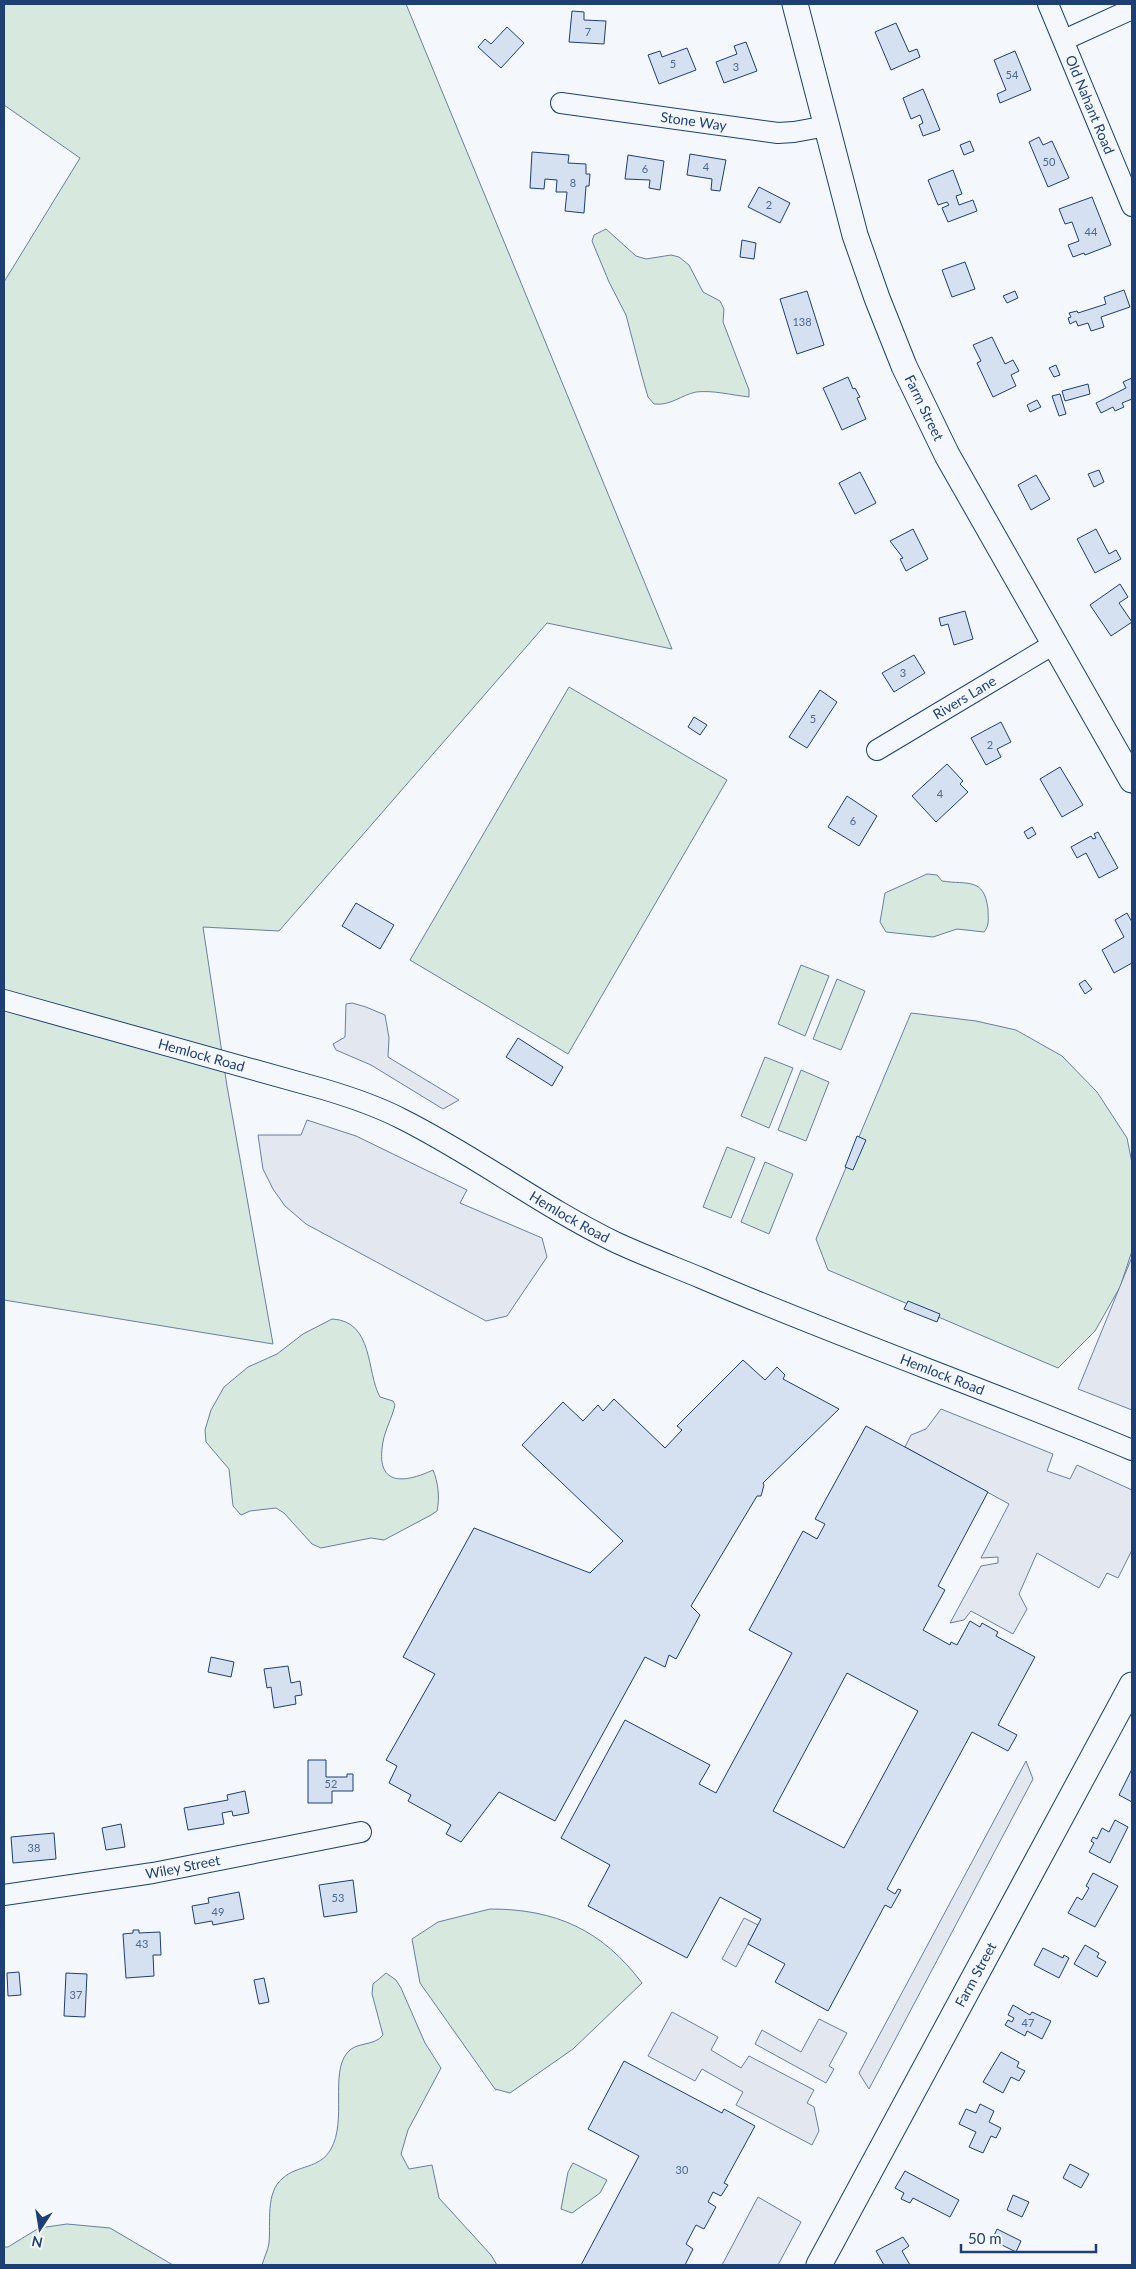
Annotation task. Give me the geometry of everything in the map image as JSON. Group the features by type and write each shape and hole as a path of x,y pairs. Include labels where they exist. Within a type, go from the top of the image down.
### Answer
{"main road":[{"name":"Farm Street","path":"794,4 856,235 877,298 904,366 947,455 1132,780"},
{"name":"Farm Street","path":"819,2265 1132,1685"}],"street":[{"name":"Old Nahant Road","path":"1048,4 1132,206"},
{"path":"1064,40 1132,9"},
{"name":"Stone Way","path":"561,103 778,133 827,126"},
{"name":"Rivers Lane","path":"876,750 1054,644"},
{"name":"Hemlock Road","path":"4,1000 294,1080 368,1104 424,1130 476,1160 538,1200 615,1242 832,1333 965,1383 1132,1450"},
{"name":"Wiley Street","path":"4,1895 153,1873 361,1832"}],"shaded area":[{"path":"4,4 406,4 672,649 547,623 279,931 203,927 227,1086 273,1344 4,1300 4,282 80,158 4,105"},
{"path":"606,229 636,256 646,259 671,255 679,257 689,265 703,292 720,301 724,309 723,322 749,390 749,397 715,392 696,392 671,402 654,404 648,397 626,315 609,282 592,241 594,235"},
{"path":"569,687 727,780 568,1054 410,960"},
{"path":"927,874 937,875 942,881 967,883 979,887 986,899 988,909 988,924 984,932 957,929 933,937 886,932 880,922 885,893"},
{"path":"801,965 829,976 805,1036 778,1024"},
{"path":"837,979 865,991 841,1050 813,1039"},
{"path":"352,1003 385,1015 389,1038 388,1057 459,1100 443,1109 371,1065 336,1050 333,1044 345,1037 346,1004"},
{"path":"911,1013 976,1021 1016,1030 1062,1056 1097,1092 1127,1138 1132,1163 1132,1251 1120,1287 1095,1331 1058,1368 828,1270 816,1239"},
{"path":"765,1057 793,1068 769,1128 741,1116"},
{"path":"801,1070 829,1082 806,1141 778,1130"},
{"path":"307,1120 356,1136 467,1190 460,1203 542,1238 547,1257 507,1316 486,1321 306,1224 285,1206 273,1189 263,1169 258,1135 301,1135"},
{"path":"727,1147 755,1158 731,1218 703,1207"},
{"path":"765,1162 793,1174 769,1234 741,1222"},
{"path":"1132,1257 1132,1410 1078,1389"},
{"path":"332,1319 346,1322 362,1338 380,1397 393,1401 395,1405 383,1442 383,1467 387,1474 394,1478 402,1479 422,1475 433,1470 438,1500 437,1511 384,1540 371,1538 321,1548 312,1544 284,1513 276,1508 250,1511 241,1515 233,1506 229,1469 206,1442 205,1430 211,1410 224,1387 248,1367 277,1354 303,1334"},
{"path":"941,1409 1053,1454 1047,1471 1070,1479 1077,1465 1132,1490 1132,1550 1118,1578 1107,1573 1099,1588 1037,1553 1019,1594 1027,1609 1013,1634 971,1611 964,1620 950,1623 981,1566 998,1563 998,1557 981,1558 1009,1504 905,1447 911,1435 926,1429"},
{"path":"1026,1761 1033,1779 869,2089 859,2073"},
{"path":"490,1909 536,1913 557,1918 576,1926 594,1936 611,1949 642,1983 573,2049 510,2093 495,2089 420,1983 412,1939 438,1922"},
{"path":"744,1918 758,1925 736,1967 722,1959"},
{"path":"386,1973 396,1980 401,1988 425,2043 441,2068 408,2130 401,2154 409,2169 432,2165 439,2198 491,2255 497,2265 262,2265 269,2243 271,2199 277,2184 289,2174 315,2164 331,2149 338,2125 339,2085 342,2062 351,2049 375,2041 383,2035 372,1994 373,1984"},
{"path":"672,2012 718,2037 711,2050 741,2068 749,2056 814,2090 807,2103 814,2107 819,2131 812,2145 736,2105 743,2092 702,2069 695,2081 648,2056"},
{"path":"819,2019 847,2033 829,2066 834,2069 826,2083 755,2044 762,2030 801,2052"},
{"path":"573,2163 607,2180 600,2193 572,2213 561,2209 568,2172"},
{"path":"758,2197 801,2222 778,2265 722,2265"},
{"path":"67,2224 110,2228 173,2265 4,2265 4,2247 8,2247 39,2228"}],"building":[{"path":"572,11 584,12 584,20 606,21 604,44 569,42"},
{"path":"896,23 909,52 917,49 920,57 891,70 875,32"},
{"path":"507,27 524,43 501,68 478,47 485,39 491,44"},
{"path":"746,42 757,71 724,83 716,62 737,54 734,46"},
{"path":"687,48 696,70 659,84 648,55 660,51 662,57"},
{"path":"1015,51 1031,90 1000,103 997,94 1006,90 994,60"},
{"path":"923,89 940,130 923,136 919,125 923,123 920,115 911,119 903,98"},
{"path":"1039,137 1043,145 1052,141 1069,178 1048,187 1029,142"},
{"path":"970,141 974,151 964,155 960,145"},
{"path":"532,152 569,155 568,163 586,164 586,174 590,174 589,186 586,186 584,213 565,211 567,192 556,192 557,180 545,179 544,189 530,188"},
{"path":"690,154 726,160 720,191 711,190 712,179 687,175"},
{"path":"628,155 664,161 660,190 649,188 650,180 625,179"},
{"path":"953,170 962,194 956,196 959,205 973,200 977,211 948,222 942,208 949,205 947,202 938,205 928,180"},
{"path":"759,187 790,203 780,223 748,207"},
{"path":"1092,197 1111,245 1085,255 1084,253 1073,257 1068,245 1079,241 1072,222 1065,224 1059,209"},
{"path":"742,240 756,243 754,259 740,257"},
{"path":"965,262 975,289 952,297 942,270"},
{"path":"1124,290 1130,307 1101,317 1104,327 1091,331 1088,323 1078,326 1076,321 1070,324 1068,318 1071,317 1069,313 1077,311 1078,313 1106,304 1104,297"},
{"path":"807,291 824,345 797,354 780,299"},
{"path":"1015,291 1018,298 1007,303 1003,296"},
{"path":"992,337 1005,364 1013,360 1019,371 1011,375 1016,386 993,397 977,363 981,361 973,345"},
{"path":"1056,365 1060,375 1054,377 1049,368"},
{"path":"848,377 853,389 855,388 860,397 857,398 866,419 842,430 823,388"},
{"path":"1132,378 1132,399 1122,403 1124,407 1115,411 1113,407 1101,413 1096,403 1126,388 1123,382"},
{"path":"1088,384 1090,394 1065,401 1062,391"},
{"path":"1060,394 1066,414 1059,416 1052,396"},
{"path":"1037,400 1041,407 1030,412 1027,405"},
{"path":"1099,470 1104,482 1094,487 1088,474"},
{"path":"860,472 876,503 855,514 839,483"},
{"path":"1036,475 1050,499 1031,510 1018,485"},
{"path":"913,529 928,559 906,571 900,559 903,558 890,541"},
{"path":"1096,529 1109,554 1116,550 1121,559 1095,573 1077,539"},
{"path":"1120,584 1128,597 1119,603 1132,622 1111,636 1090,605"},
{"path":"965,611 973,639 954,645 948,624 941,626 939,618"},
{"path":"914,655 925,673 894,692 882,673"},
{"path":"820,690 837,702 807,748 789,737"},
{"path":"694,717 707,725 700,735 688,727"},
{"path":"1001,722 1011,742 997,749 1001,757 986,765 971,738"},
{"path":"947,764 963,781 960,784 968,792 936,822 912,796"},
{"path":"1060,767 1083,805 1062,817 1040,779"},
{"path":"847,796 877,816 859,846 828,827"},
{"path":"1032,827 1036,834 1028,839 1024,832"},
{"path":"1098,832 1118,868 1099,878 1086,853 1077,858 1071,847 1091,836 1093,839 1096,838 1094,834"},
{"path":"356,903 394,925 380,949 342,926"},
{"path":"1127,913 1132,922 1132,963 1114,973 1102,950 1124,937 1115,920"},
{"path":"1085,980 1092,989 1085,994 1079,984"},
{"path":"518,1038 563,1067 552,1086 506,1057"},
{"path":"857,1136 866,1140 853,1170 845,1167"},
{"path":"908,1301 940,1314 937,1322 904,1309"},
{"path":"743,1360 765,1380 777,1367 785,1375 783,1379 839,1409 763,1483 761,1496 757,1496 691,1606 700,1615 676,1659 669,1655 665,1667 645,1657 555,1821 499,1792 461,1842 446,1834 451,1825 408,1801 411,1795 389,1783 397,1766 386,1760 435,1674 403,1657 474,1528 590,1573 623,1541 522,1445 563,1402 583,1421 598,1405 603,1411 614,1399 665,1448 682,1430 677,1426"},
{"path":"866,1426 988,1492 938,1586 945,1590 923,1630 950,1645 951,1642 957,1645 970,1621 980,1627 982,1623 998,1632 996,1636 1035,1657 998,1725 1017,1735 1008,1751 972,1732 887,1889 895,1894 898,1889 901,1890 891,1908 885,1905 828,2011 775,1982 785,1964 748,1944 761,1919 720,1897 687,1958 588,1906 610,1865 561,1838 625,1720 710,1765 699,1784 716,1793 792,1653 749,1630 803,1531 817,1539 825,1524 815,1519","holes":["847,1673 918,1711 844,1848 773,1811"]},
{"path":"211,1657 234,1662 231,1677 208,1672"},
{"path":"288,1666 291,1683 300,1681 302,1695 295,1696 296,1704 274,1708 271,1687 267,1688 264,1669"},
{"path":"308,1760 326,1760 326,1777 347,1777 347,1774 353,1774 353,1791 332,1791 332,1803 308,1803"},
{"path":"1132,1769 1132,1802 1119,1795"},
{"path":"245,1791 249,1813 233,1816 232,1811 222,1813 224,1824 188,1830 184,1808 228,1800 227,1795"},
{"path":"1115,1820 1128,1827 1110,1863 1089,1852 1094,1843 1091,1841 1093,1837 1097,1839 1102,1828 1109,1832"},
{"path":"121,1824 125,1847 106,1850 102,1828"},
{"path":"54,1833 56,1859 13,1863 11,1837"},
{"path":"1093,1873 1118,1886 1095,1927 1068,1913 1077,1897 1082,1900 1089,1888 1086,1886"},
{"path":"353,1880 357,1912 324,1917 319,1885"},
{"path":"239,1892 244,1919 213,1925 212,1921 195,1924 192,1906 209,1903 208,1898"},
{"path":"133,1930 139,1930 139,1933 160,1932 161,1955 153,1955 154,1976 126,1978 123,1934 133,1933"},
{"path":"1085,1945 1099,1953 1097,1957 1106,1962 1097,1977 1074,1964"},
{"path":"1043,1948 1063,1958 1064,1955 1069,1958 1059,1978 1034,1965"},
{"path":"19,1972 21,1995 8,1996 7,1973"},
{"path":"66,1973 87,1974 85,2017 64,2016"},
{"path":"264,1978 269,2002 259,2004 254,1980"},
{"path":"1013,2005 1030,2015 1032,2012 1051,2021 1042,2039 1027,2031 1025,2036 1005,2025 1008,2020 1012,2022 1014,2018 1008,2015"},
{"path":"1001,2052 1019,2062 1017,2067 1025,2071 1019,2081 1011,2077 1003,2093 983,2082"},
{"path":"624,2061 722,2113 724,2109 755,2126 724,2183 728,2185 721,2196 713,2192 708,2202 716,2207 704,2229 696,2225 686,2244 693,2249 685,2265 581,2265 639,2156 588,2129"},
{"path":"980,2104 994,2111 989,2122 1001,2128 996,2138 991,2136 983,2153 969,2147 976,2132 959,2124 966,2109 976,2113"},
{"path":"1070,2164 1089,2174 1081,2188 1063,2178"},
{"path":"905,2171 959,2200 950,2217 913,2198 910,2203 901,2199 904,2193 895,2188"},
{"path":"1013,2195 1029,2202 1022,2217 1007,2210"},
{"path":"997,2229 1021,2241 1016,2252 992,2240"},
{"path":"903,2237 909,2246 902,2251 910,2265 884,2265 876,2251"}]}
